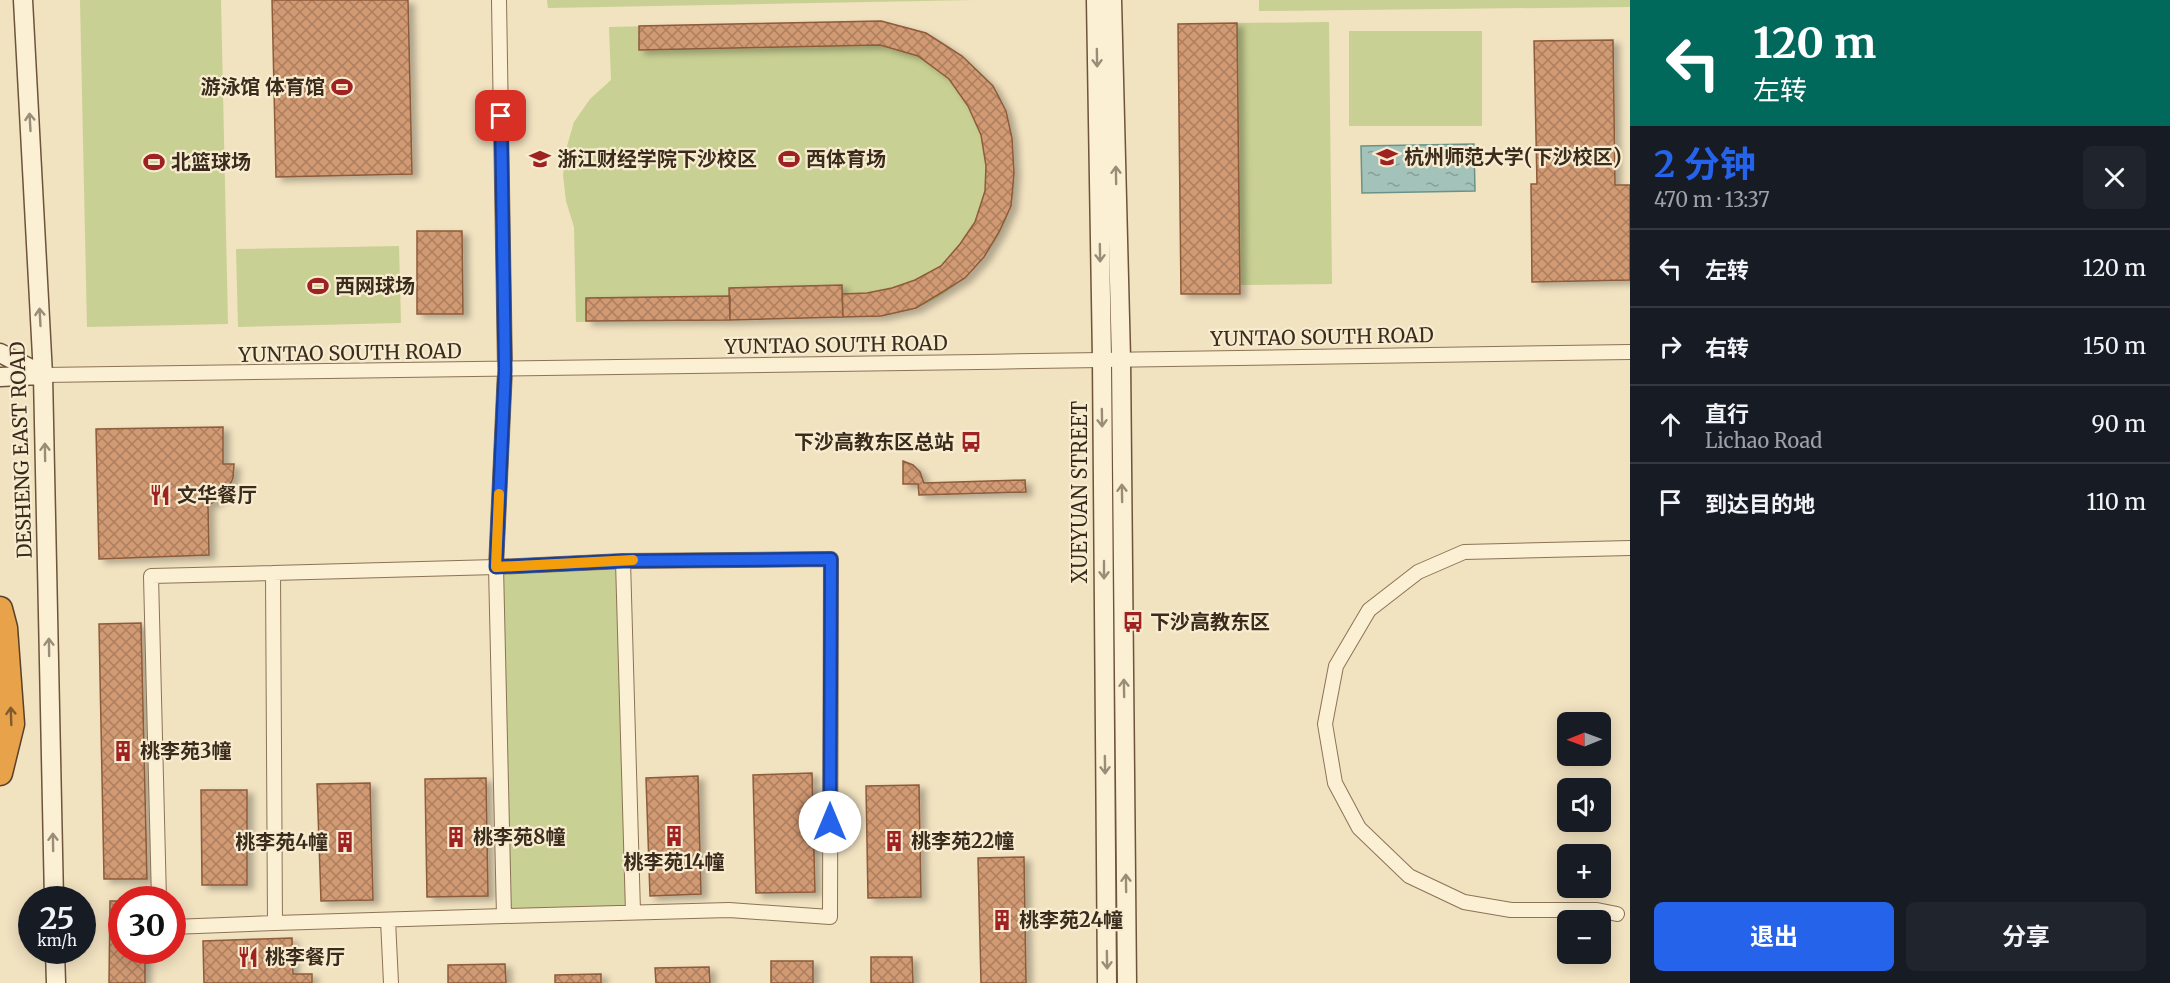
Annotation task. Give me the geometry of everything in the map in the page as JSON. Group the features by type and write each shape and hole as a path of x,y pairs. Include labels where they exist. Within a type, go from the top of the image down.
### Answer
{"highway":[{"path":"0,609 5,628 12,724 0,773"}],"main road":[{"name":"DESHENG EAST ROAD","path":"23,0 43,375 54,886"},
{"name":"XUEYUAN STREET","path":"1096,0 1102,359 1107,983"},
{"path":"1112,0 1121,359 1127,983"},
{"path":"0,353 43,375"},
{"path":"0,377 43,375"},
{"path":"55,964 56,983"}],"street":[{"path":"499,0 505,370 496,567 504,916"},
{"name":"YUNTAO SOUTH ROAD","path":"43,375 1630,352"},
{"path":"1617,914 1597,910 1511,910 1464,902 1409,876 1359,828 1335,783 1325,724 1336,666 1370,610 1418,572 1464,552 1630,548"},
{"path":"159,886 151,576 496,567 623,561 831,559 830,917 729,910 186,926"},
{"path":"623,561 633,912"},
{"path":"273,573 275,923"},
{"path":"388,920 391,983"}],"green space":[{"name":"北篮球场","path":"80,0 221,0 228,324 87,327"},
{"path":"547,0 974,0 548,8"},
{"path":"1259,0 1630,0 1630,7 1259,11"},
{"name":"西体育场","path":"881,21 925,33 952,49 987,79 998,93 1005,109 1013,151 1013,199 997,239 962,280 948,291 917,308 881,316 576,322 574,227 566,201 563,175 567,146 574,122 590,99 611,80 609,27"},
{"path":"1329,22 1332,284 1240,285 1237,23"},
{"path":"1349,31 1482,31 1482,126 1349,126"},
{"name":"西网球场","path":"399,246 401,323 238,327 236,249"},
{"path":"616,569 626,906 509,909 500,572"}],"water":[{"path":"1474,144 1475,191 1362,193 1361,146"}],"building":[{"name":"游泳馆 体育馆","path":"272,0 408,0 412,174 276,177"},
{"path":"881,21 926,33 962,56 993,86 1006,111 1012,138 1014,173 1011,206 984,257 965,278 916,308 881,316 843,317 842,294 867,293 892,288 915,280 941,266 975,222 985,191 986,166 981,135 968,106 949,79 918,56 880,45 639,50 639,26"},
{"path":"1237,23 1240,294 1181,294 1178,24"},
{"path":"1613,40 1615,185 1630,185 1630,280 1532,282 1531,184 1537,184 1534,41"},
{"path":"417,231 462,231 463,314 417,314"},
{"path":"842,285 843,317 730,320 729,288"},
{"path":"730,296 730,320 586,321 586,298"},
{"name":"文华餐厅","path":"223,427 223,464 234,464 233,478 227,491 218,500 208,505 209,555 99,559 96,429"},
{"path":"903,461 913,465 920,472 924,483 1025,480 1026,492 919,495 918,484 903,484"},
{"name":"桃李苑3幢","path":"141,623 147,879 104,879 99,624"},
{"path":"812,773 815,892 756,893 753,775"},
{"name":"桃李苑14幢","path":"698,776 701,894 650,896 646,778"},
{"name":"桃李苑8幢","path":"486,778 488,896 427,897 425,779"},
{"name":"桃李苑4幢","path":"370,783 373,900 321,901 317,784"},
{"name":"桃李苑22幢","path":"919,785 921,897 868,898 866,786"},
{"path":"201,790 247,790 247,885 202,885"},
{"name":"桃李苑24幢","path":"1024,857 1026,983 981,983 978,858"},
{"name":"桃李餐厅","path":"292,938 293,974 312,974 312,983 204,983 203,941"},
{"path":"871,957 912,957 913,983 871,983"},
{"path":"771,961 813,961 813,983 771,983"},
{"path":"109,964 145,964 145,983 109,983"},
{"path":"505,964 506,983 448,983 448,965"},
{"path":"709,967 710,983 656,983 655,968"},
{"path":"601,974 601,983 555,983 555,975"}],"slow traffic":[{"path":"499,494 496,567 633,560"}],"place":[{"name":"游泳馆 体育馆","path":"342,87"},
{"name":"杭州师范大学(下沙校区)","path":"1387,157"},
{"name":"浙江财经学院下沙校区","path":"540,159"},
{"name":"西体育场","path":"789,159"},
{"name":"北篮球场","path":"154,162"},
{"name":"西网球场","path":"318,286"},
{"name":"下沙高教东区总站","path":"971,442"},
{"name":"文华餐厅","path":"160,495"},
{"name":"下沙高教东区","path":"1133,622"},
{"name":"桃李苑3幢","path":"123,751"},
{"name":"桃李苑14幢","path":"674,836"},
{"name":"桃李苑8幢","path":"456,837"},
{"name":"桃李苑22幢","path":"894,841"},
{"name":"桃李苑4幢","path":"345,842"},
{"name":"桃李苑24幢","path":"1002,920"},
{"name":"桃李餐厅","path":"248,957"}],"route":[{"path":"501,116 505,370 496,567 623,561 831,559 830,822"}]}
